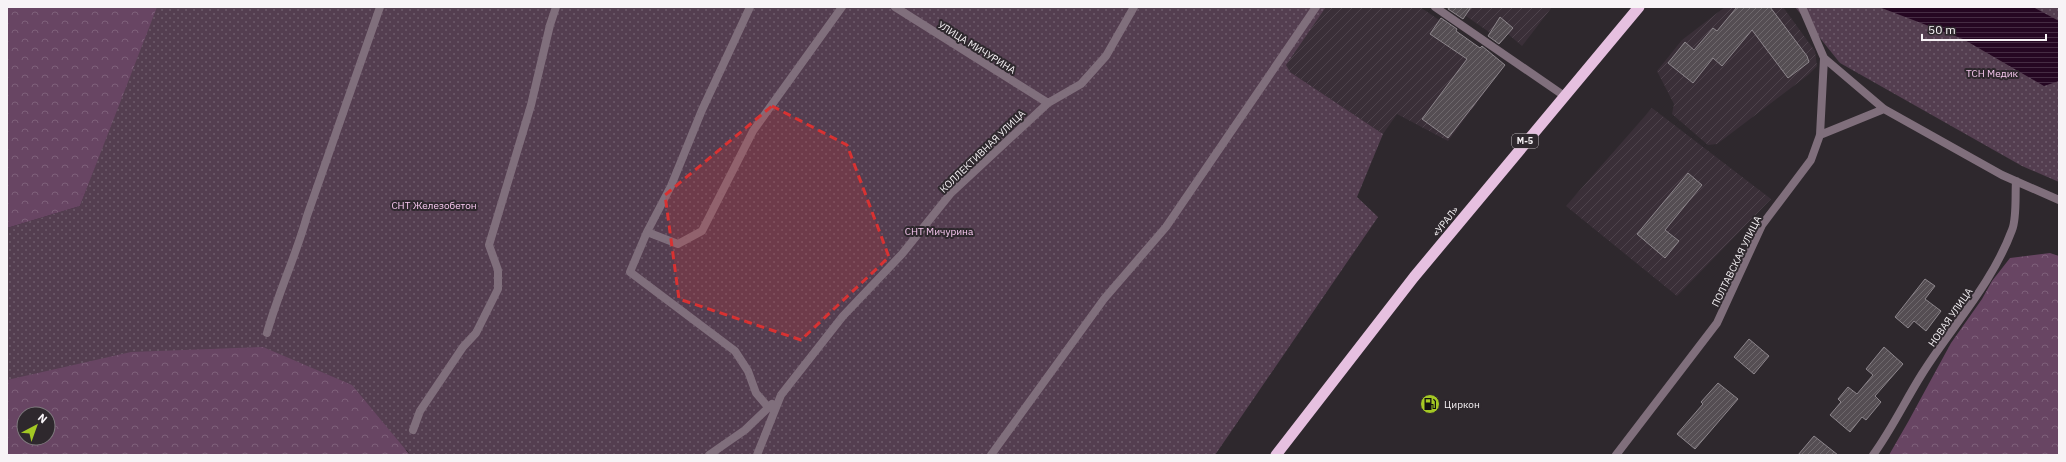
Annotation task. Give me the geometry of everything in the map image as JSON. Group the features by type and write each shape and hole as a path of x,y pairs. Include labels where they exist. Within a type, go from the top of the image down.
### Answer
{"highway":[{"name":"«УРАЛ»","path":"1276,455 1414,277 1563,95 1638,7"}],"street":[{"path":"267,333 274,306 299,245 307,216 380,7"},
{"path":"413,430 420,411 463,347 476,333 498,289 498,270 489,245 531,105 550,25 556,7"},
{"path":"750,7 702,110 671,186 647,232 630,272 735,351 748,371 756,393 768,407"},
{"path":"647,232 678,244 702,232 753,131 842,7"},
{"name":"УЛИЦА МИЧУРИНА","path":"895,7 1048,103"},
{"name":"КОЛЛЕКТИВНАЯ УЛИЦА","path":"757,455 781,396 843,316 902,254 951,193 1048,103 1081,84 1106,56 1134,7"},
{"path":"991,455 1104,299 1166,227 1316,7"},
{"path":"1435,7 1563,95"},
{"path":"1802,7 1824,58 1884,109 2016,181 2059,200"},
{"name":"ПОЛТАВСКАЯ УЛИЦА","path":"1616,455 1717,323 1762,225 1811,160 1820,135 1824,58"},
{"path":"1820,135 1884,109"},
{"name":"НОВАЯ УЛИЦА","path":"1872,455 1887,435 1922,374 1981,290 1999,256 2013,228 2016,181"},
{"path":"709,455 745,430 781,396"}],"highlighted area":[{"path":"772,106 847,145 889,257 801,340 679,299 665,195"}],"shaded area":[{"path":"1326,7 1420,7 1505,65 1448,141 1397,114 1383,134 1290,72 1285,65"},
{"path":"1453,7 1552,7 1522,46 1508,34 1502,41"},
{"path":"1725,7 1783,7 1815,51 1817,66 1808,75 1717,144 1708,145 1672,114 1674,104 1657,71 1682,40"},
{"path":"1879,7 2033,7 2059,21 2059,81 2044,86 1963,39"},
{"path":"1652,108 1771,199 1677,296 1566,206"}],"green space":[{"path":"7,7 157,7 80,206 7,228"},
{"path":"155,7 1326,7 1286,65 1290,72 1383,134 1357,197 1378,217 1215,455 410,455 407,450 7,380 7,228 80,206"},
{"name":"ТСН Медик","path":"1795,7 2059,7 2059,182 2022,166 1840,63"},
{"path":"2050,253 2059,256 2059,455 1889,455 1951,343 1982,299 1992,281 2010,258"},
{"path":"263,347 352,385 410,455 7,455 7,380 131,352"}],"building":[{"path":"1449,7 1471,7 1463,19 1448,9"},
{"path":"1737,7 1770,7 1807,56 1809,62 1788,78 1752,30 1722,66 1713,58 1693,83 1668,63 1685,42 1694,50 1713,28 1717,31"},
{"path":"1500,17 1513,28 1499,44 1488,36"},
{"path":"1441,18 1480,48 1482,46 1505,65 1448,138 1422,119 1467,59 1430,34"},
{"path":"1688,173 1702,185 1665,230 1679,241 1665,258 1637,234"},
{"path":"1925,279 1935,286 1925,299 1941,311 1926,331 1914,321 1908,328 1895,317"},
{"path":"1749,339 1769,356 1754,374 1734,357"},
{"path":"1884,347 1903,364 1875,396 1881,402 1866,420 1862,417 1850,432 1830,415 1841,402 1838,399 1848,387 1857,394 1873,375 1866,369"},
{"path":"1718,383 1738,399 1695,449 1677,434 1703,404 1701,402"},
{"path":"1814,436 1838,455 1798,455"}],"place":[{"name":"Циркон","path":"1430,404"}],"park label":[{"name":"СНТ Железобетон","path":"434,205"},
{"name":"СНТ Мичурина","path":"939,231"}]}
